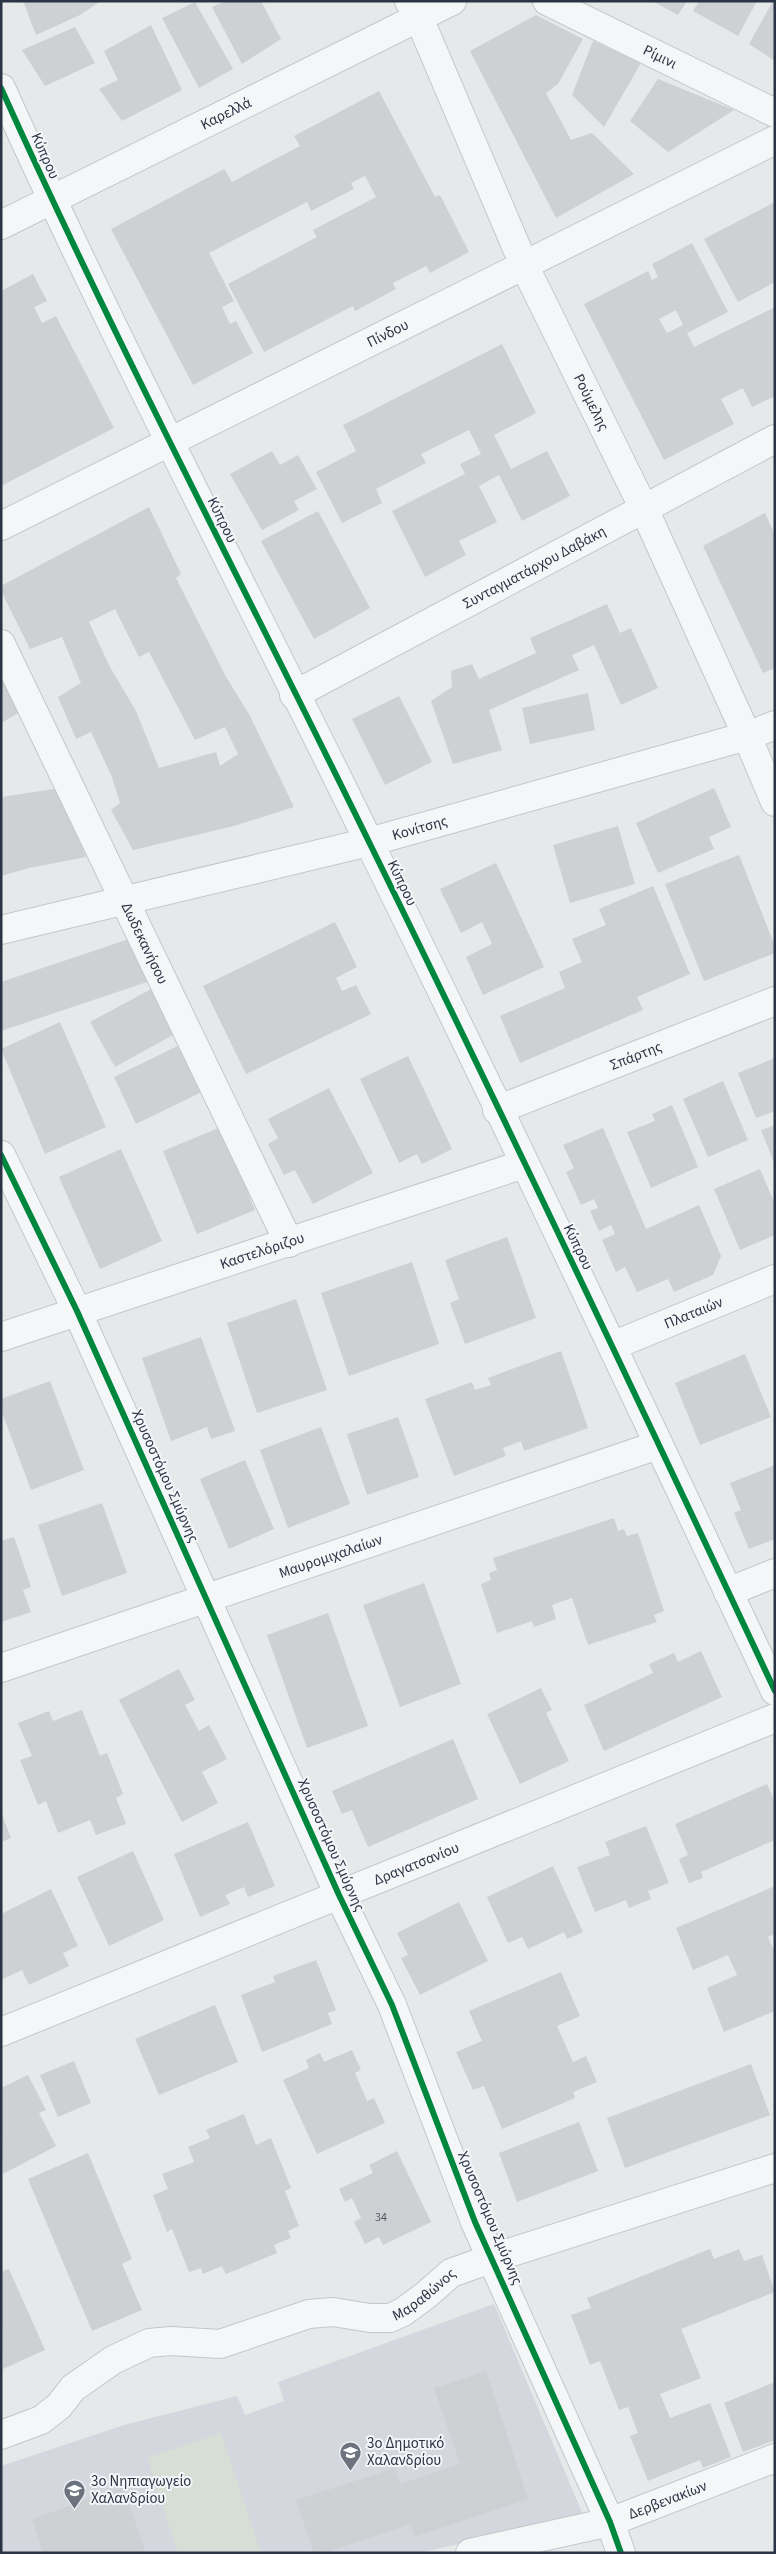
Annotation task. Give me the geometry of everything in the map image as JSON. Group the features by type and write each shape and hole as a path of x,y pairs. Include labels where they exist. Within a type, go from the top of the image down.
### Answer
{"street":[{"name":"Καρελλά","path":"1,225 414,10 452,1"},
{"name":"Ρίμινι","path":"547,1 775,113"},
{"name":"Ρούμελης","path":"414,10 524,265 644,509 775,802"},
{"name":"Κύπρου","path":"1,88 52,200 294,695 369,842 612,1346 775,1691"},
{"name":"Πίνδου","path":"1,526 775,140"},
{"name":"Συνταγματάρχου Δαβάκη","path":"294,695 775,439"},
{"name":"Δωδεκανήσου","path":"1,644 289,1243"},
{"name":"Κονίτσης","path":"1,930 369,842 747,736 775,725"},
{"name":"Σπάρτης","path":"497,1110 775,1001"},
{"name":"Χρυσοστόμου Σμύρνης","path":"1,1155 76,1311 339,1895 392,2005 475,2222 493,2258 610,2522 620,2553"},
{"name":"Καστελόριζου","path":"1,1337 524,1164"},
{"name":"Πλαταιών","path":"612,1346 775,1279"},
{"name":"Μαυρομιχαλαίων","path":"1,1668 658,1445"},
{"path":"728,1592 775,1573"},
{"name":"Δραγατσανίου","path":"1,2032 775,1718"},
{"name":"Μαραθώνος","path":"1,2435 41,2420 58,2406 73,2388 113,2360 149,2343 171,2341 220,2344 309,2314 333,2312 370,2318 390,2318 403,2312 426,2296 451,2273 775,2168"},
{"name":"Δερβενακίων","path":"470,2553 610,2522 775,2458"}],"shaded area":[{"name":"3ο Δημοτικό Χαλανδρίου","path":"494,2304 584,2517 418,2553 2,2553 1,2466 124,2425 237,2396 245,2415 284,2401 278,2382"},
{"path":"221,2433 261,2553 178,2553 147,2458"}],"building":[{"path":"23,1 101,1 80,15 36,35"},
{"path":"226,1 261,1 281,39 242,64 212,7"},
{"path":"652,1 687,1 678,15"},
{"path":"699,1 757,1 738,36 693,11"},
{"path":"773,1 775,1 775,61 749,44"},
{"path":"195,2 233,69 199,88 162,18"},
{"path":"536,15 583,39 558,84 546,93 571,140 592,133 634,174 556,218 470,51"},
{"path":"151,25 182,90 122,121 99,89 118,80 104,51"},
{"path":"75,27 95,63 45,86 22,50"},
{"path":"593,41 641,63 604,127 572,95"},
{"path":"658,79 734,110 668,152 630,121"},
{"path":"379,91 435,197 440,195 469,252 430,273 426,266 393,283 396,289 355,311 353,306 264,352 228,284 317,237 313,230 376,197 365,176 351,183 354,189 311,211 307,202 209,253 234,301 222,307 230,324 236,321 253,353 193,385 111,229 224,169 232,182 300,146 294,136"},
{"path":"775,202 775,282 738,302 704,239"},
{"path":"692,243 728,312 687,333 694,347 775,307 775,396 752,407 743,388 721,399 734,424 664,460 584,304 648,271 652,280 658,277 652,264","holes":["676,310 683,325 667,333 659,319"]},
{"path":"33,274 47,301 34,307 42,323 56,316 114,428 1,486 1,291"},
{"path":"502,344 536,413 494,435 511,469 547,451 570,496 522,521 499,475 479,486 497,522 459,541 466,555 425,577 392,511 465,474 460,464 481,454 469,430 421,454 426,463 376,489 382,503 342,523 316,472 356,451 343,425"},
{"path":"272,451 280,465 298,455 317,489 294,501 299,510 262,530 230,474"},
{"path":"149,507 181,574 176,578 225,675 250,716 294,807 234,826 133,850 111,810 120,803 112,777 91,732 76,739 58,697 81,683 62,637 30,649 1,591 1,586","holes":["115,609 139,657 149,652 195,740 225,727 238,754 220,766 216,752 159,768 136,711 110,667 89,622"]},
{"path":"318,511 370,608 314,639 261,541"},
{"path":"765,513 775,535 775,668 763,673 703,546"},
{"path":"607,604 620,633 631,628 658,688 621,705 594,645 572,655 579,670 489,710 502,750 453,764 431,701 452,687 451,671 472,664 479,679 536,653 530,638"},
{"path":"1,666 22,711 1,723"},
{"path":"588,693 595,730 530,744 522,708"},
{"path":"399,696 432,762 385,785 352,719"},
{"path":"61,788 86,857 29,868 1,876 1,797"},
{"path":"714,788 731,827 709,837 714,849 658,873 636,823"},
{"path":"618,826 635,884 570,903 553,845"},
{"path":"739,855 775,946 775,953 704,981 665,884"},
{"path":"496,863 544,967 483,995 466,957 492,944 482,922 461,933 440,889"},
{"path":"653,886 690,974 637,997 643,1010 520,1063 500,1016 565,988 559,972 582,962 572,939 606,925 599,909"},
{"path":"335,922 357,967 336,978 342,991 356,985 371,1014 246,1074 203,986"},
{"path":"135,937 150,981 1,1031 1,982"},
{"path":"155,987 180,1031 115,1067 90,1022"},
{"path":"60,1022 106,1127 45,1154 1,1049"},
{"path":"184,1043 206,1090 136,1124 114,1077"},
{"path":"408,1056 452,1149 422,1164 417,1154 399,1163 360,1079"},
{"path":"775,1058 775,1111 756,1118 738,1073"},
{"path":"723,1081 748,1140 708,1157 683,1099"},
{"path":"329,1088 373,1173 313,1204 295,1170 284,1175 268,1144 278,1138 268,1119"},
{"path":"672,1105 698,1167 651,1188 627,1132 655,1121 652,1114"},
{"path":"775,1125 775,1165 761,1130"},
{"path":"221,1127 255,1210 197,1234 163,1151"},
{"path":"603,1128 646,1229 699,1205 721,1256 713,1275 674,1292 668,1279 637,1292 625,1267 616,1272 602,1240 615,1234 611,1225 599,1231 590,1211 598,1208 594,1199 581,1205 566,1172 574,1168 563,1145"},
{"path":"121,1149 162,1241 100,1269 59,1177"},
{"path":"760,1169 775,1204 775,1235 740,1250 714,1189"},
{"path":"507,1237 536,1318 465,1344 450,1303 459,1299 445,1260"},
{"path":"412,1262 439,1344 349,1376 321,1293"},
{"path":"296,1299 327,1390 257,1413 227,1323"},
{"path":"201,1337 235,1431 211,1439 207,1427 171,1441 142,1358"},
{"path":"561,1351 588,1428 524,1451 521,1441 503,1448 506,1456 454,1476 425,1399 472,1382 475,1390 491,1385 488,1378"},
{"path":"745,1354 771,1417 700,1445 675,1383"},
{"path":"50,1381 84,1470 31,1490 1,1410 1,1399"},
{"path":"398,1417 419,1477 367,1495 347,1434"},
{"path":"321,1427 350,1504 288,1528 260,1450"},
{"path":"245,1460 274,1529 229,1549 200,1479"},
{"path":"775,1465 775,1539 749,1549 734,1513 741,1510 730,1483"},
{"path":"102,1503 127,1573 62,1596 38,1525"},
{"path":"614,1518 618,1531 624,1529 627,1536 638,1533 664,1611 654,1615 657,1622 588,1645 572,1598 552,1605 556,1619 534,1627 532,1621 497,1633 481,1584 491,1580 489,1573 497,1570 493,1558"},
{"path":"14,1537 31,1587 23,1590 31,1612 1,1622 1,1541"},
{"path":"424,1583 461,1684 400,1707 363,1605"},
{"path":"328,1613 368,1726 307,1748 267,1635"},
{"path":"701,1651 722,1697 604,1751 584,1705 653,1673 649,1664 674,1653 678,1662"},
{"path":"179,1669 195,1700 185,1705 199,1731 209,1725 227,1759 202,1772 218,1803 182,1822 119,1700"},
{"path":"541,1688 552,1710 546,1713 569,1761 520,1784 487,1714"},
{"path":"82,1710 100,1756 107,1753 123,1794 116,1798 126,1824 96,1835 90,1820 58,1833 46,1801 38,1805 20,1760 32,1756 18,1723 49,1711 53,1721"},
{"path":"453,1739 478,1799 368,1847 352,1810 342,1814 332,1791"},
{"path":"767,1784 775,1802 775,1840 701,1872 703,1878 689,1883 679,1859 688,1855 675,1824"},
{"path":"1,1812 11,1838 1,1842"},
{"path":"248,1822 275,1886 248,1897 244,1887 225,1895 230,1904 200,1917 174,1854"},
{"path":"646,1826 669,1883 648,1891 651,1899 629,1908 626,1900 595,1912 577,1867 610,1855 605,1842"},
{"path":"133,1851 164,1920 109,1946 77,1877"},
{"path":"553,1866 583,1932 567,1939 564,1932 528,1949 522,1937 508,1943 487,1897"},
{"path":"775,1886 775,1934 768,1937 775,1953 775,2011 724,2032 707,1988 737,1975 728,1955 693,1970 676,1928"},
{"path":"51,1889 78,1946 63,1953 69,1966 29,1985 22,1970 1,1980 1,1914"},
{"path":"459,1902 488,1961 420,1995 401,1958 408,1955 397,1933"},
{"path":"316,1960 336,2010 328,2013 332,2024 262,2052 241,1995 275,1982 273,1976"},
{"path":"561,1972 580,2016 557,2026 573,2062 586,2056 597,2082 573,2092 575,2098 502,2129 484,2086 473,2090 456,2052 482,2041 469,2011"},
{"path":"215,2005 238,2062 159,2095 135,2039"},
{"path":"352,2050 361,2070 355,2073 367,2101 374,2098 385,2123 317,2154 283,2080 309,2068 306,2060 320,2053 324,2062"},
{"path":"74,2061 91,2103 58,2117 40,2075"},
{"path":"751,2064 770,2115 625,2168 607,2118"},
{"path":"28,2075 46,2110 39,2113 56,2146 3,2174 1,2088"},
{"path":"244,2114 256,2145 271,2138 291,2188 285,2191 299,2226 288,2231 291,2238 274,2245 277,2253 226,2274 222,2266 203,2274 201,2268 189,2272 172,2229 167,2232 153,2195 168,2189 162,2174 194,2162 188,2147 210,2138 206,2130"},
{"path":"579,2122 598,2171 517,2202 499,2153"},
{"path":"397,2151 431,2222 383,2245 379,2237 365,2244 354,2222 361,2218 352,2198 345,2202 339,2189 373,2173 369,2165"},
{"path":"88,2153 132,2259 122,2264 142,2310 92,2331 28,2179"},
{"path":"710,2249 714,2259 739,2249 744,2261 762,2255 775,2292 681,2329 701,2378 660,2394 670,2418 710,2403 731,2457 703,2468 700,2460 648,2481 630,2436 638,2433 628,2407 619,2410 600,2361 590,2365 571,2315 591,2308 587,2298"},
{"path":"9,2269 45,2350 3,2369 1,2272"},
{"path":"486,2371 528,2499 415,2537 411,2524 324,2553 314,2553 296,2500 395,2468 400,2484 460,2464 434,2388"},
{"path":"775,2382 775,2440 743,2452 724,2403"},
{"path":"123,2487 146,2553 43,2553 32,2519"}],"cycle path":[{"path":"1,88 90,279 473,1055 775,1691"},
{"path":"1,1155 77,1311 339,1895 392,2005 475,2222 610,2522 621,2553"}],"place":[{"name":"3ο Δημοτικό Χαλανδρίου","path":"351,2471"},
{"name":"3ο Νηπιαγωγείο Χαλανδρίου","path":"75,2509"}]}
